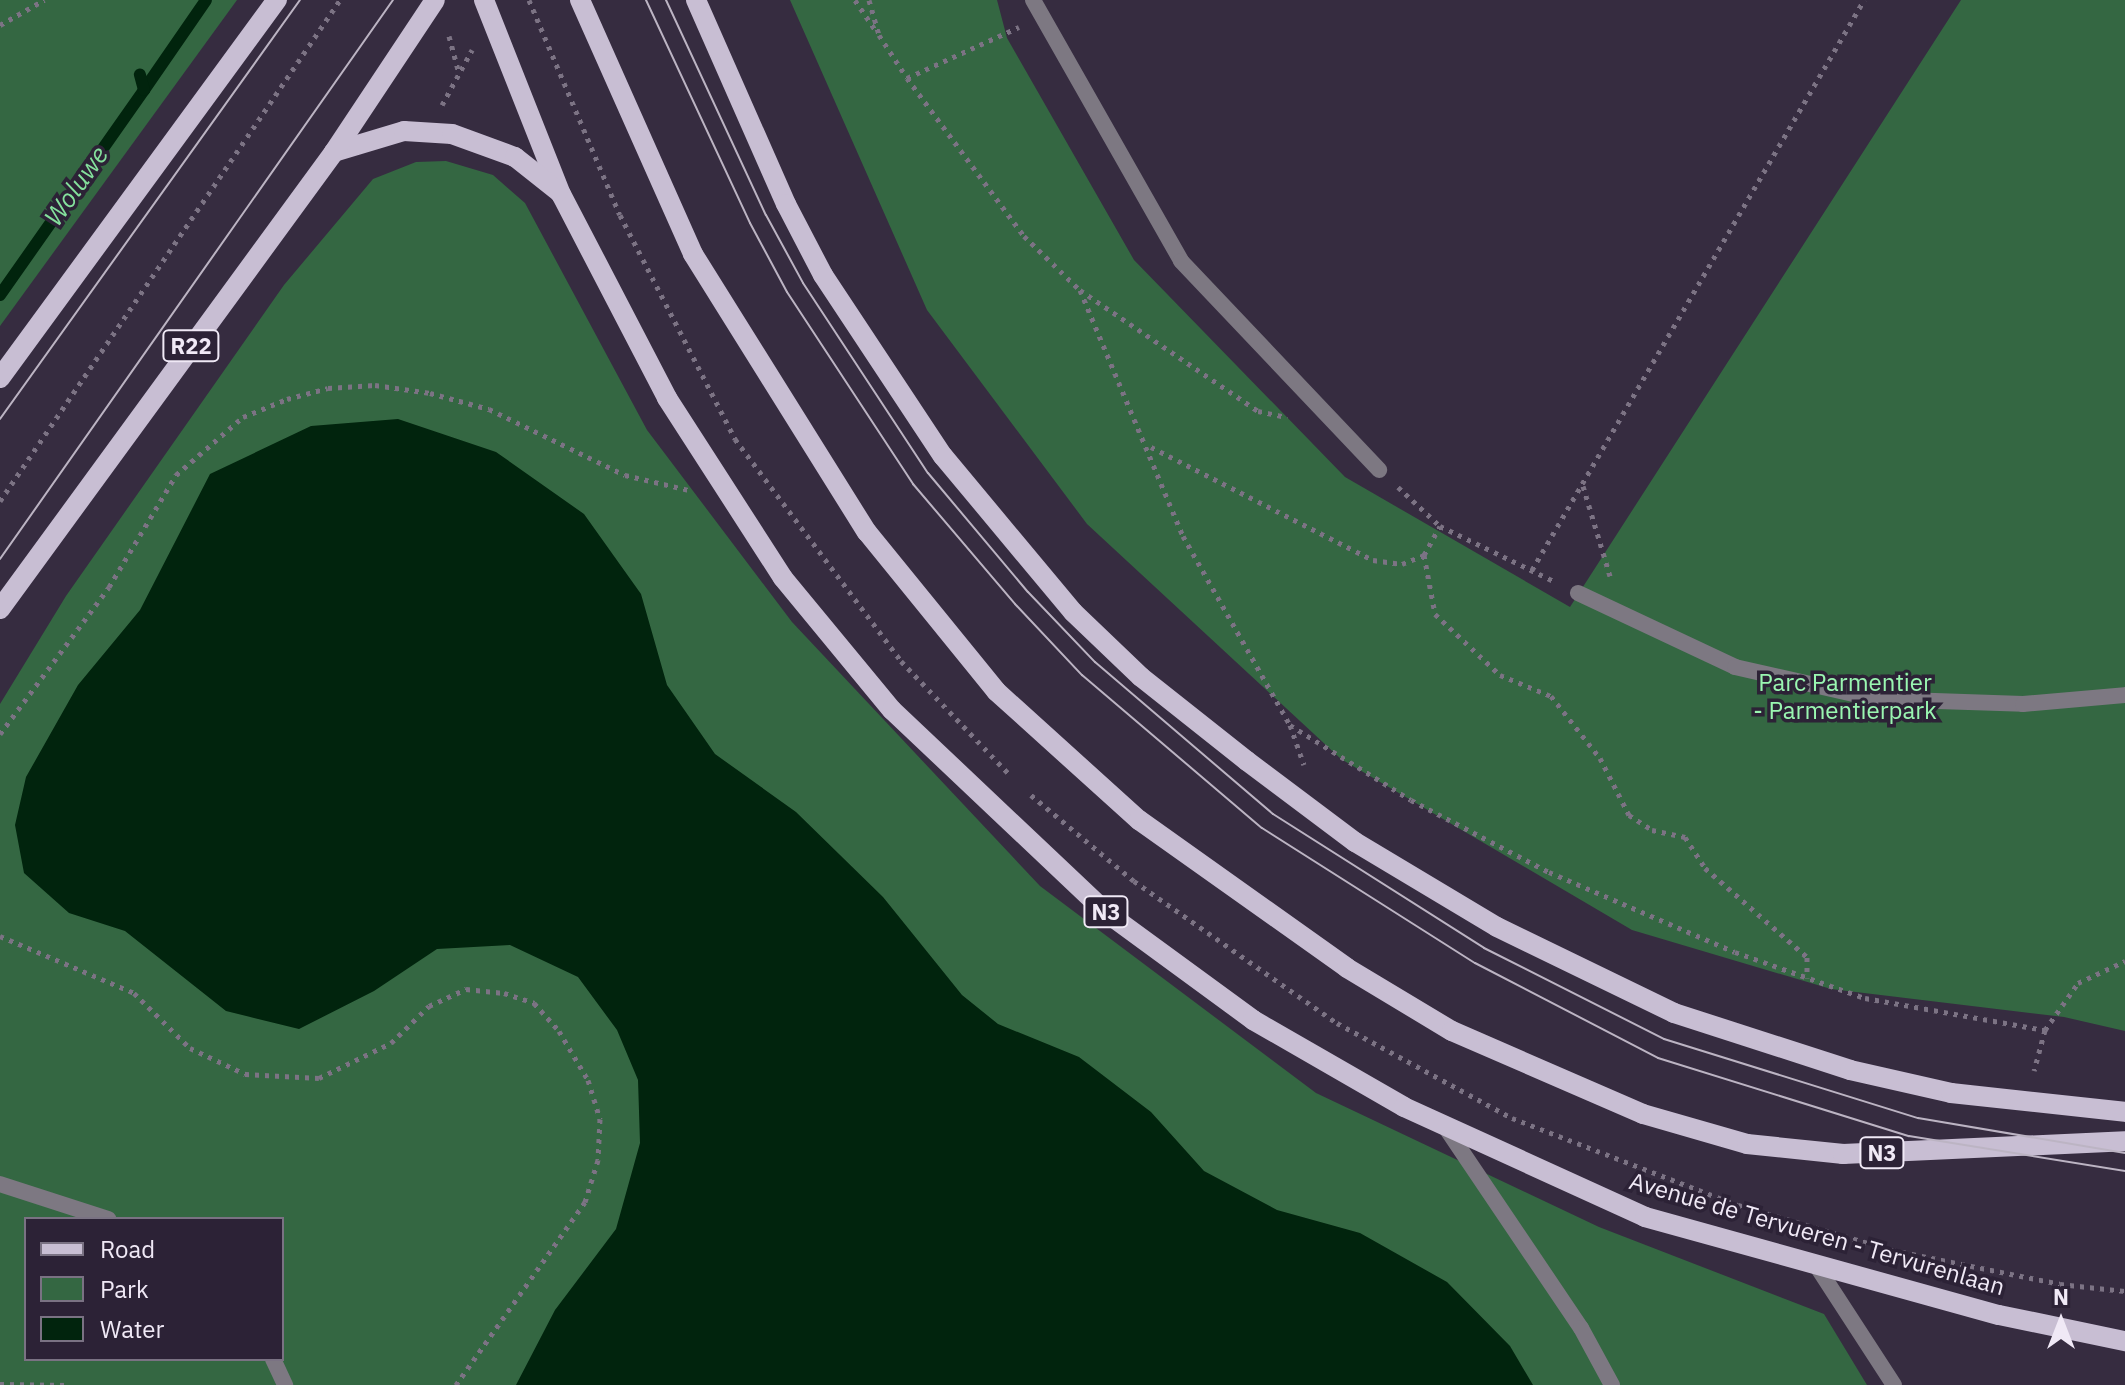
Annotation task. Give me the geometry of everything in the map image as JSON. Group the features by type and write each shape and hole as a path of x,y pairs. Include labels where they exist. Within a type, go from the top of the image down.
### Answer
{"main road":[{"path":"0,378 277,0"},
{"name":"R22","path":"0,609 334,152 435,0"},
{"name":"Avenue de Tervueren - Tervurenlaan","path":"484,0 561,194 667,398 783,578 892,710 1107,913 1253,1020 1444,1125 1645,1217 1999,1315 2125,1341"},
{"name":"N3","path":"580,0 693,254 867,532 996,691 1139,820 1347,968 1452,1031 1643,1114 1747,1144 1843,1154 2125,1141"},
{"path":"696,0 786,204 823,275 943,456 1073,612 1141,677 1247,761 1355,842 1497,927 1674,1013 1850,1070 1951,1093 2125,1112"},
{"path":"334,152 404,131 452,134 515,157 561,194"}],"street":[{"path":"1033,0 1039,18 1181,261 1379,470"},
{"path":"1578,593 1735,667 1876,699 2023,704 2125,695"},
{"path":"1444,1125 1581,1328 1612,1385"},
{"path":"0,1184 102,1217"},
{"path":"1816,1265 1894,1385"},
{"path":"274,1361 285,1385"}],"path":[{"path":"0,25 44,0"},
{"path":"0,501 340,0"},
{"path":"529,0 620,215"},
{"path":"855,0 907,78 1024,236 1080,290 1258,411 1340,428"},
{"path":"869,0 879,35"},
{"path":"1532,570 1864,0"},
{"path":"907,78 1039,18"},
{"path":"1080,290 1150,447 1183,536 1290,725 1411,800 1549,872 1807,978 1865,998 2045,1030"},
{"path":"0,734 109,587 176,475 243,417 287,399 328,388 375,385 430,393 489,409 625,475 733,501"},
{"path":"1150,447 1373,560 1402,564 1424,555 1440,526"},
{"path":"1379,470 1440,526 1578,593"},
{"path":"1583,485 1621,612"},
{"path":"1424,555 1435,614 1500,675 1551,696 1600,758 1629,815 1652,830 1685,837 1705,868 1807,957 1807,978"},
{"path":"0,936 134,993 190,1048 245,1074 319,1078 391,1043 429,1006 466,989 504,993 534,1003 559,1031 588,1080 600,1119 598,1160 585,1202 456,1385"},
{"path":"2031,1084 2045,1030 2078,983 2125,961"},
{"path":"2060,1284 2125,1291"},
{"path":"0,1384 68,1385"}],"green space":[{"path":"0,0 237,0 0,326"},
{"name":"Parc Parmentier - Parmentierpark","path":"790,0 997,0 1007,38 1134,260 1345,477 1570,607 1961,0 2125,0 2125,1031 2064,1017 1831,989 1632,930 1341,759 1087,524 927,310"},
{"path":"446,161 493,175 525,203 647,430 792,622 1040,886 1316,1093 1599,1227 1824,1314 1867,1385 0,1385 0,704 66,596 284,285 373,179 416,162"}],"water":[{"path":"398,419 496,452 584,514 641,594 667,685 715,754 796,812 883,897 962,995 998,1024 1079,1057 1151,1112 1204,1171 1277,1210 1360,1233 1447,1282 1510,1346 1533,1385 516,1385 555,1310 616,1229 640,1143 638,1080 617,1030 578,977 510,945 437,949 374,991 299,1029 226,1011 125,931 69,913 24,873 15,825 26,777 78,685 140,610 210,474 311,426"}],"waterway":[{"path":"144,90 206,0"},
{"name":"Woluwe","path":"0,295 144,90 140,75"}],"tram line":[{"path":"0,419 300,0"},
{"path":"0,559 393,0"},
{"path":"646,0 750,223 787,292 913,484 1015,604 1082,675 1262,828 1475,963 1658,1058 1909,1136 2125,1171"},
{"path":"666,0 766,215 803,283 928,473 1028,592 1095,662 1273,814 1484,948 1664,1039 1918,1118 2125,1153"}]}
